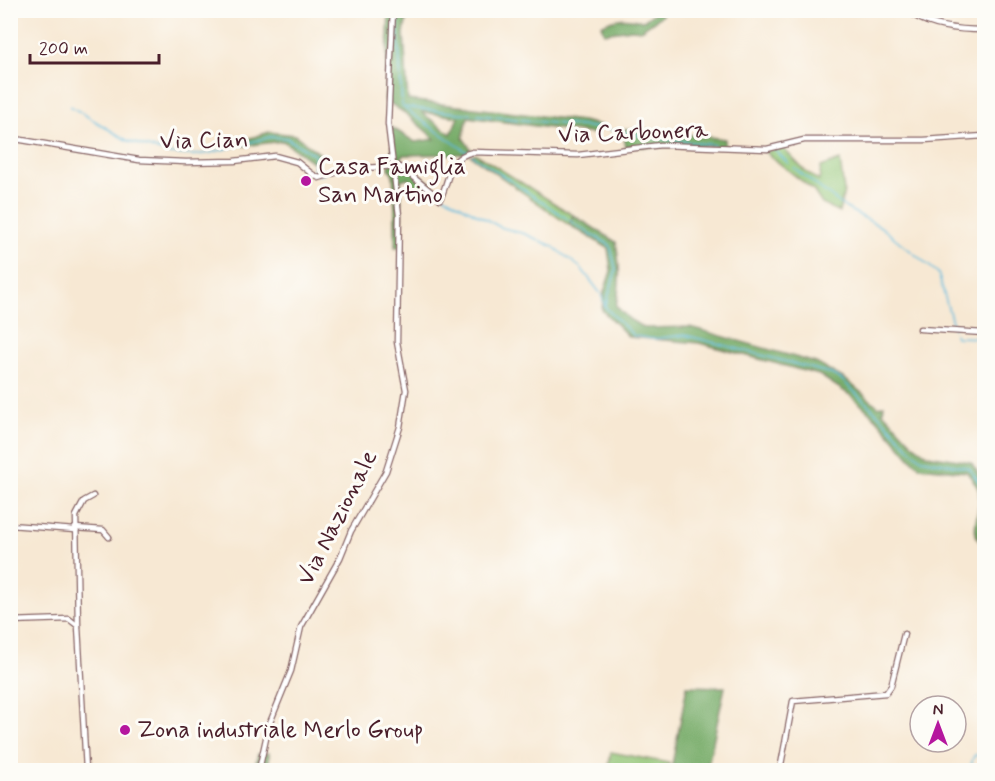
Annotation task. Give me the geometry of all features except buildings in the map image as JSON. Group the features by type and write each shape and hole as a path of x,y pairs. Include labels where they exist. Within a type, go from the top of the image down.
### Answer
{"street":[{"name":"Via Nazionale","path":"259,771 269,725 291,670 301,627 340,558 351,531 386,471 400,427 406,390 397,342 399,215 388,124 393,10"},
{"path":"915,10 915,16 927,23 965,30 984,30"},
{"name":"Via Carbonera","path":"393,166 403,169 440,199 455,160 473,152 578,155 661,145 767,149 804,140 924,140 984,136"},
{"name":"Via Cian","path":"10,138 139,160 234,161 275,156 297,162 319,178 347,169 393,166"},
{"path":"920,329 984,333"},
{"path":"86,771 75,529 76,516 84,501 93,496"},
{"path":"10,525 103,530 109,537"},
{"path":"10,621 69,619 78,626"},
{"path":"780,771 793,701 886,693 891,686 904,634"}],"green space":[{"path":"389,11 408,11 404,33 408,100 582,121 604,126 594,134 468,117 463,138 471,149 463,154 403,155 401,159 435,187 426,196 408,178 401,180 402,247 395,247 393,175 389,168 393,143 391,127 415,142 435,139 406,114 385,100","holes":["421,112 458,117 451,134"]},
{"path":"657,11 662,11 662,15 641,30 604,33 601,25 622,18 643,21"},
{"path":"624,129 643,129 725,139 725,146 625,147"},
{"path":"269,132 295,135 320,154 314,163 283,141 244,146 244,140"},
{"path":"782,147 805,171 819,181 821,167 840,160 844,191 839,212 822,204 813,190 765,152"},
{"path":"476,154 573,215 569,225 470,155"},
{"path":"573,215 616,242 619,290 616,306 629,319 644,328 690,327 816,363 845,379 879,407 884,405 883,412 914,445 928,455 971,462 983,485 984,546 975,528 979,492 967,472 920,467 877,419 850,395 819,375 699,343 629,337 602,310 604,292 611,271 608,248 569,225"},
{"path":"687,686 725,687 707,770 671,770"},
{"path":"611,752 669,763 667,770 608,770"},
{"path":"269,753 269,768 288,770 254,770 258,754"}],"waterway":[{"path":"397,10 402,105"},
{"path":"70,106 128,141 171,154 210,153 270,137 286,138 315,155 314,172"},
{"path":"402,107 599,128"},
{"path":"405,109 467,152"},
{"path":"609,130 714,145"},
{"path":"775,150 789,164"},
{"path":"472,155 610,245 616,270 605,307 634,336 653,339 685,335 829,373 841,379 922,459 969,468 984,489"},
{"path":"332,171 339,167"},
{"path":"794,168 846,208 881,227 938,273 954,329"},
{"path":"318,175 325,174"},
{"path":"444,196 500,227 525,234 552,246 581,268 601,294 605,306"},
{"path":"955,334 956,337 984,338"},
{"path":"984,496 982,530 984,543"},
{"path":"970,770 975,755 984,754"}],"place":[{"name":"Casa Famiglia San Martino","path":"306,181"},
{"name":"Zona industriale Merlo Group","path":"125,730"}]}
